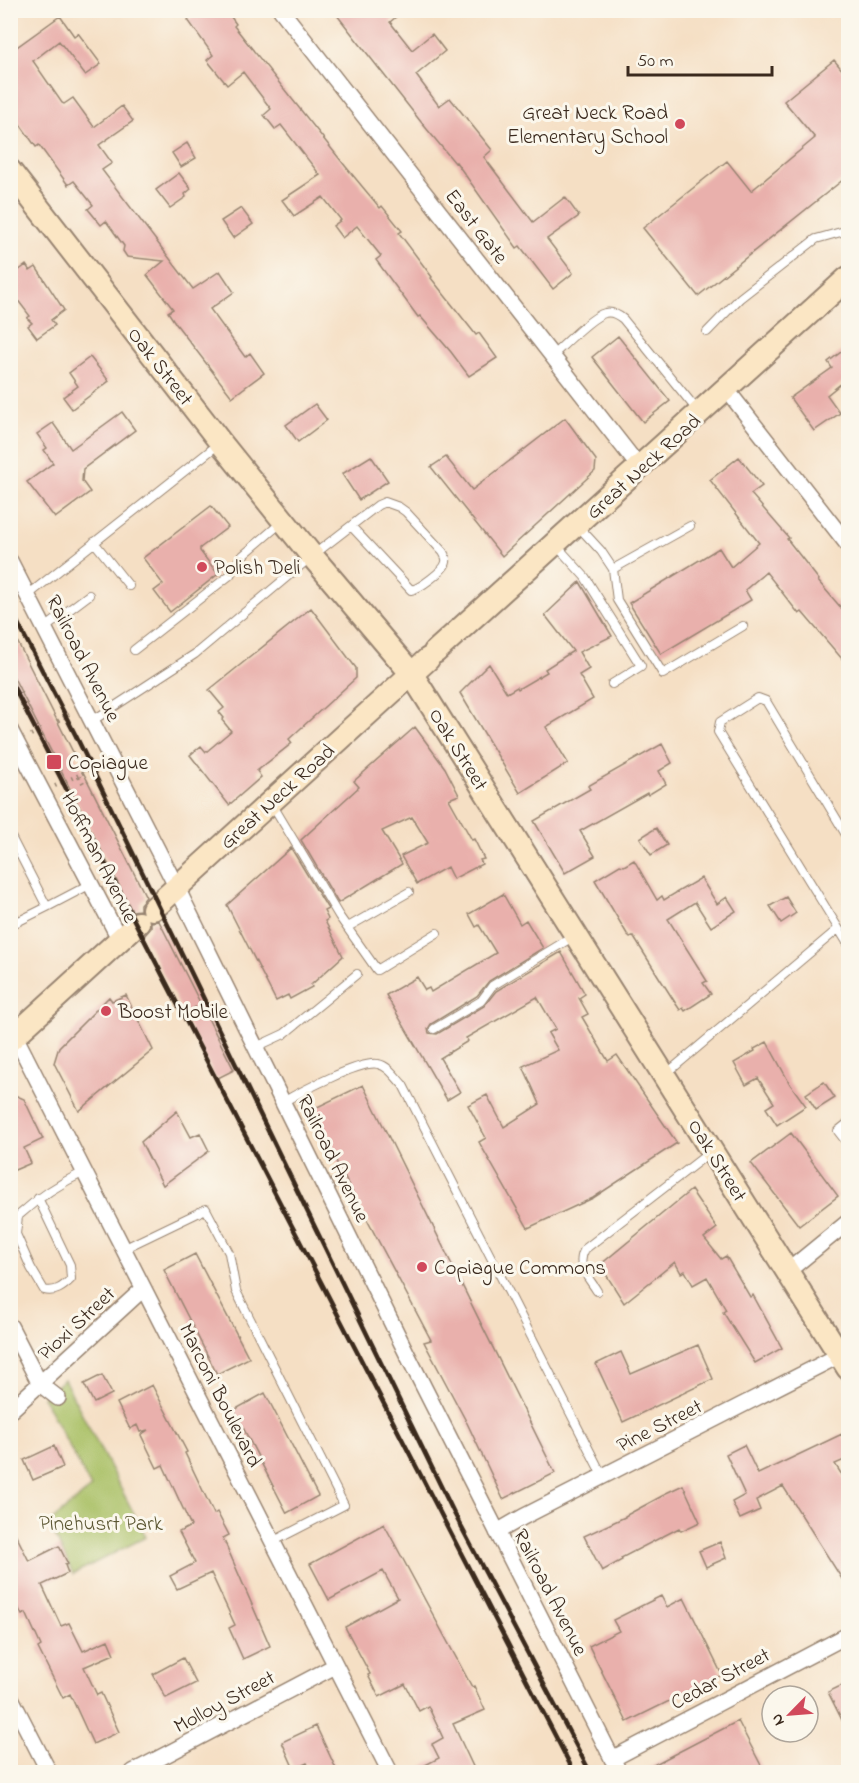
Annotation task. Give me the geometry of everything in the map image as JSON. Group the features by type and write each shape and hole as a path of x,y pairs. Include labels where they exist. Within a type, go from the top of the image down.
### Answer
{"main road":[{"name":"Oak Street","path":"11,172 221,443 312,556 425,662 576,935 844,1361"},
{"name":"Great Neck Road","path":"13,1038 849,278"}],"street":[{"name":"East Gate","path":"281,10 640,468"},
{"path":"727,390 849,545"},
{"name":"Railroad Avenue","path":"10,561 177,888 615,1766"},
{"name":"Hoffman Avenue","path":"10,730 120,940"},
{"name":"Marconi Boulevard","path":"13,1038 84,1172 390,1773"},
{"path":"788,1270 849,1222"},
{"name":"Pioxi Street","path":"10,1412 143,1289"},
{"path":"10,1326 40,1384 58,1398"},
{"name":"Pine Street","path":"497,1532 603,1477 844,1361"},
{"name":"Cedar Street","path":"615,1766 849,1635"},
{"name":"Molloy Street","path":"133,1773 335,1666"},
{"path":"10,1696 50,1773"}],"lane":[{"path":"707,332 740,298 816,238 849,230"},
{"path":"552,356 593,320 605,313 614,313 623,319 700,414"},
{"path":"28,594 221,443"},
{"path":"92,721 195,654 312,556 378,505 385,502 392,503 406,512 443,552 446,563 417,590 411,590 351,526"},
{"path":"134,650 230,575 240,558 283,520"},
{"path":"576,525 601,551 612,569 617,600 663,674 743,626"},
{"path":"612,569 690,526"},
{"path":"94,542 129,586"},
{"path":"555,544 585,577 641,666 612,684"},
{"path":"45,628 89,595"},
{"path":"849,838 766,701 758,698 720,722 718,732 849,944"},
{"path":"271,802 376,970 437,933"},
{"path":"10,835 47,907"},
{"path":"10,908 17,922 91,884"},
{"path":"348,927 409,892"},
{"path":"664,1074 838,929"},
{"path":"434,1029 481,1001 492,986 576,935"},
{"path":"256,1047 284,1034 357,974"},
{"path":"283,1102 364,1064 379,1064 390,1071 403,1085 603,1477"},
{"path":"849,1123 838,1131 849,1144"},
{"path":"597,1291 581,1266 581,1257 585,1249 712,1150"},
{"path":"38,1198 70,1265 70,1280 62,1287 50,1291 44,1290 30,1268 16,1234 18,1216 38,1198 59,1184 84,1172"},
{"path":"123,1249 206,1209 229,1253 236,1291 344,1505 272,1542"}],"path":[{"path":"58,721 69,714"},
{"path":"29,736 41,730"},
{"path":"56,786 96,766"},
{"path":"79,775 83,783"},
{"path":"194,1007 198,1015 217,1005"}],"green space":[{"name":"Pinehusrt Park","path":"64,1379 146,1537 73,1574 49,1523 91,1488 43,1397"}],"building":[{"path":"200,10 226,10 236,24 234,26 346,167 402,231 399,233 431,278 476,335 479,333 497,358 469,376 420,316 418,317 376,260 381,256 357,226 342,238 333,226 341,220 323,197 294,216 282,200 320,175 281,125 275,129 264,115 271,109 243,72 227,85 207,60 213,55 188,20"},
{"path":"333,10 404,10 390,22 412,50 432,34 445,51 416,75 439,106 450,98 492,150 484,157 533,222 565,197 579,216 547,239 573,273 553,289 520,246 517,248 456,162 421,122"},
{"path":"60,16 74,36 78,33 101,64 85,75 59,41 33,61 62,103 73,98 94,127 122,106 133,121 99,145 112,163 102,170 193,289 220,271 234,292 210,309 245,357 250,353 264,373 232,397 176,324 168,312 173,309 147,275 164,261 127,257 123,251 124,246 106,221 101,225 88,209 93,205 74,181 68,185 39,145 36,147 10,110 10,52"},
{"path":"834,60 849,78 849,175 698,296 643,228 727,161 751,191 815,138 784,101"},
{"path":"187,143 196,158 181,167 172,153"},
{"path":"179,173 191,189 185,194 186,197 170,208 156,190"},
{"path":"241,208 253,224 233,238 221,221"},
{"path":"26,265 30,271 36,267 64,310 51,320 55,325 37,338 28,326 32,323 27,318 30,316 10,290 10,277"},
{"path":"618,336 670,401 643,422 592,357"},
{"path":"849,346 849,389 843,382 827,395 840,413 814,431 790,398 832,368 828,362"},
{"path":"90,357 109,381 72,409 63,397 78,386 69,373"},
{"path":"315,404 327,420 298,442 286,425"},
{"path":"122,412 135,430 83,469 82,481 90,492 55,518 27,482 53,463 44,450 47,448 37,434 53,423 71,449"},
{"path":"565,418 596,460 595,471 502,556 431,467 446,457 472,490"},
{"path":"371,456 388,481 359,500 342,474"},
{"path":"739,457 762,486 751,494 789,538 787,539 818,581 849,617 849,667 802,612 799,614 766,572 745,590 751,600 661,654 629,603 719,548 731,567 759,543 710,480"},
{"path":"211,506 228,527 200,548 200,551 218,574 170,612 154,591 163,584 143,558"},
{"path":"580,582 612,636 579,652 589,669 579,675 593,699 546,727 568,763 520,793 460,693 489,664 507,693 547,672 545,669 573,651 545,615"},
{"path":"311,608 356,668 356,678 289,739 292,743 257,771 261,777 229,805 190,755 201,746 206,752 231,731 219,712 224,708 209,690"},
{"path":"10,627 146,897 140,904 140,910 132,911 10,670"},
{"path":"415,727 445,768 459,795 449,799 472,840 474,839 484,859 480,860 482,864 453,879 447,867 417,884 401,856 428,843 412,817 382,831 402,864 338,903 301,840 359,787 354,781"},
{"path":"662,744 672,763 659,771 666,784 580,831 595,856 565,873 534,821 590,789 588,786"},
{"path":"656,828 667,845 651,855 640,838"},
{"path":"291,848 328,909 324,911 328,919 325,921 343,956 311,985 312,987 290,999 288,995 276,1001 227,905"},
{"path":"634,860 657,900 662,896 664,900 701,878 717,904 727,897 736,911 711,927 695,902 668,919 707,981 703,983 711,994 685,1011 683,1008 680,1010 633,936 630,937 627,934 595,880 620,865 624,866"},
{"path":"503,894 520,924 526,920 543,948 489,981 477,996 431,1024 428,1029 429,1033 437,1034 484,1006 496,991 561,952 585,994 579,998 588,1014 582,1017 608,1061 617,1055 677,1143 593,1198 528,1228 479,1142 486,1138 468,1105 487,1095 504,1127 540,1104 523,1066 558,1050 548,1033 556,1029 537,997 466,1038 468,1041 440,1058 460,1092 447,1100 386,995 417,977 425,990 429,988 431,992 496,953 479,925 476,927 469,914"},
{"path":"786,897 796,913 781,923 770,906"},
{"path":"159,921 234,1070 216,1079 144,936 151,928 151,922"},
{"path":"126,995 153,1050 79,1111 54,1063 59,1047 109,997 112,1001"},
{"path":"767,1042 790,1084 806,1106 777,1125 766,1108 774,1103 758,1078 746,1085 734,1063"},
{"path":"824,1082 835,1098 816,1110 806,1094"},
{"name":"Copiague Commons","path":"363,1085 555,1473 503,1499 467,1423 424,1342 431,1340 338,1165 313,1109"},
{"path":"10,1093 24,1099 43,1139 24,1148 31,1163 10,1172"},
{"path":"177,1111 191,1137 200,1133 209,1151 163,1185 141,1142"},
{"path":"791,1133 838,1196 799,1226 751,1163"},
{"path":"691,1190 717,1228 704,1238 721,1259 726,1256 750,1297 753,1295 782,1348 755,1363 723,1312 726,1310 707,1277 693,1285 685,1271 681,1273 675,1262 624,1303 600,1265"},
{"path":"195,1254 249,1358 217,1374 164,1270"},
{"path":"698,1345 713,1379 623,1422 596,1364 621,1352 631,1374"},
{"path":"102,1375 112,1394 94,1403 84,1384"},
{"path":"152,1385 187,1452 185,1453 214,1514 217,1512 229,1535 223,1538 270,1646 243,1659 229,1628 235,1625 211,1573 177,1589 170,1576 195,1563 179,1532 191,1526 163,1465 157,1468 141,1435 148,1430 140,1432 137,1425 130,1429 117,1403"},
{"path":"265,1393 318,1496 287,1513 234,1410"},
{"path":"842,1434 849,1447 849,1458 835,1464 849,1486 849,1590 783,1486 756,1500 760,1510 740,1519 732,1502 745,1495 726,1454 744,1445 758,1474"},
{"path":"54,1446 63,1467 33,1480 24,1460"},
{"path":"683,1485 700,1522 681,1531 679,1528 621,1558 622,1560 602,1571 584,1536 625,1517"},
{"path":"10,1523 29,1561 59,1546 68,1564 65,1565 68,1573 42,1585 61,1626 69,1623 83,1651 108,1640 114,1654 84,1667 97,1695 101,1693 119,1732 93,1744 70,1694 63,1698 38,1648 41,1646 26,1613 22,1615 10,1598"},
{"path":"384,1524 485,1710 453,1724 476,1773 410,1773 439,1758 432,1744 443,1738 428,1706 419,1711 405,1684 379,1697 368,1675 370,1674 345,1627 398,1598 383,1571 329,1600 310,1564"},
{"path":"720,1542 726,1558 706,1567 699,1551"},
{"path":"661,1596 667,1607 684,1598 722,1675 627,1722 589,1646 619,1631 613,1620"},
{"path":"183,1658 196,1683 166,1698 153,1674"},
{"path":"849,1682 849,1734 828,1692"},
{"path":"738,1721 765,1773 638,1773"},
{"path":"316,1726 338,1773 312,1773 307,1763 294,1769 282,1742"}],"railway":[{"path":"10,608 76,736 454,1513 590,1772"},
{"path":"10,680 574,1772"}],"place":[{"name":"Great Neck Road Elementary School","path":"680,124"},
{"name":"Polish Deli","path":"202,567"},
{"name":"Copiague","path":"54,762"},
{"name":"Boost Mobile","path":"106,1011"},
{"name":"Copiague Commons","path":"422,1267"}]}
